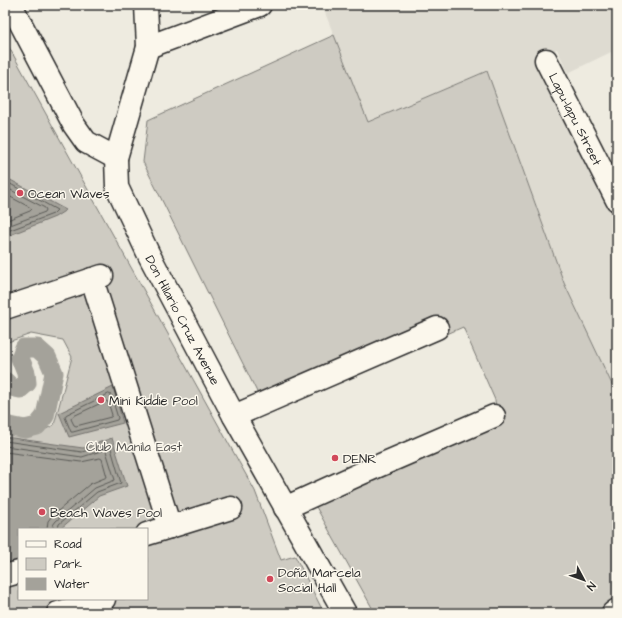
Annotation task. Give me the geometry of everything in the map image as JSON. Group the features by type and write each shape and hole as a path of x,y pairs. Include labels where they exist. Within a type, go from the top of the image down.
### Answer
{"street":[{"path":"11,5 74,125 86,142 116,158"},
{"name":"Don Hilario Cruz Avenue","path":"146,5 148,47 116,158 117,187 149,255 234,416 345,613"},
{"path":"148,47 260,5"},
{"name":"Lapu-lapu Street","path":"546,60 617,200"},
{"path":"5,308 97,278 170,527"},
{"path":"234,416 436,328"},
{"path":"285,508 494,416"},
{"path":"148,534 231,508"},
{"path":"5,576 18,572"},
{"path":"58,613 101,600"},
{"path":"613,613 617,610"}],"shaded area":[{"path":"322,5 617,5 617,65 611,52 568,73 557,49 535,57 617,217 617,395 564,283 487,71 368,122"}],"green space":[{"path":"334,35 368,122 487,71 564,283 617,395 617,596 597,613 375,613 315,505 498,424 495,400 463,327 266,413 143,162 148,120"},
{"name":"Club Manila East","path":"5,40 255,491 281,560 295,556 324,613 5,613 5,425 42,431 54,425 72,357 63,340 31,334 5,343"}],"water":[{"name":"Ocean Waves","path":"5,177 66,210 55,217 5,237"},
{"name":"Mini Kiddie Pool","path":"113,387 123,423 69,437 59,413"},
{"name":"Beach Waves Pool","path":"5,437 83,448 112,438 127,486 99,496 61,528 18,528 18,559 5,565"}],"waterway":[{"path":"5,381 11,387 20,389 27,383 26,373 20,358 24,348 37,348 47,357 54,373 45,416 37,426 25,429 5,425"}],"place":[{"name":"Ocean Waves","path":"20,193"},
{"name":"Mini Kiddie Pool","path":"101,400"},
{"name":"DENR","path":"335,458"},
{"name":"Beach Waves Pool","path":"42,512"},
{"name":"Doña Marcela Social Hall","path":"270,579"}]}
